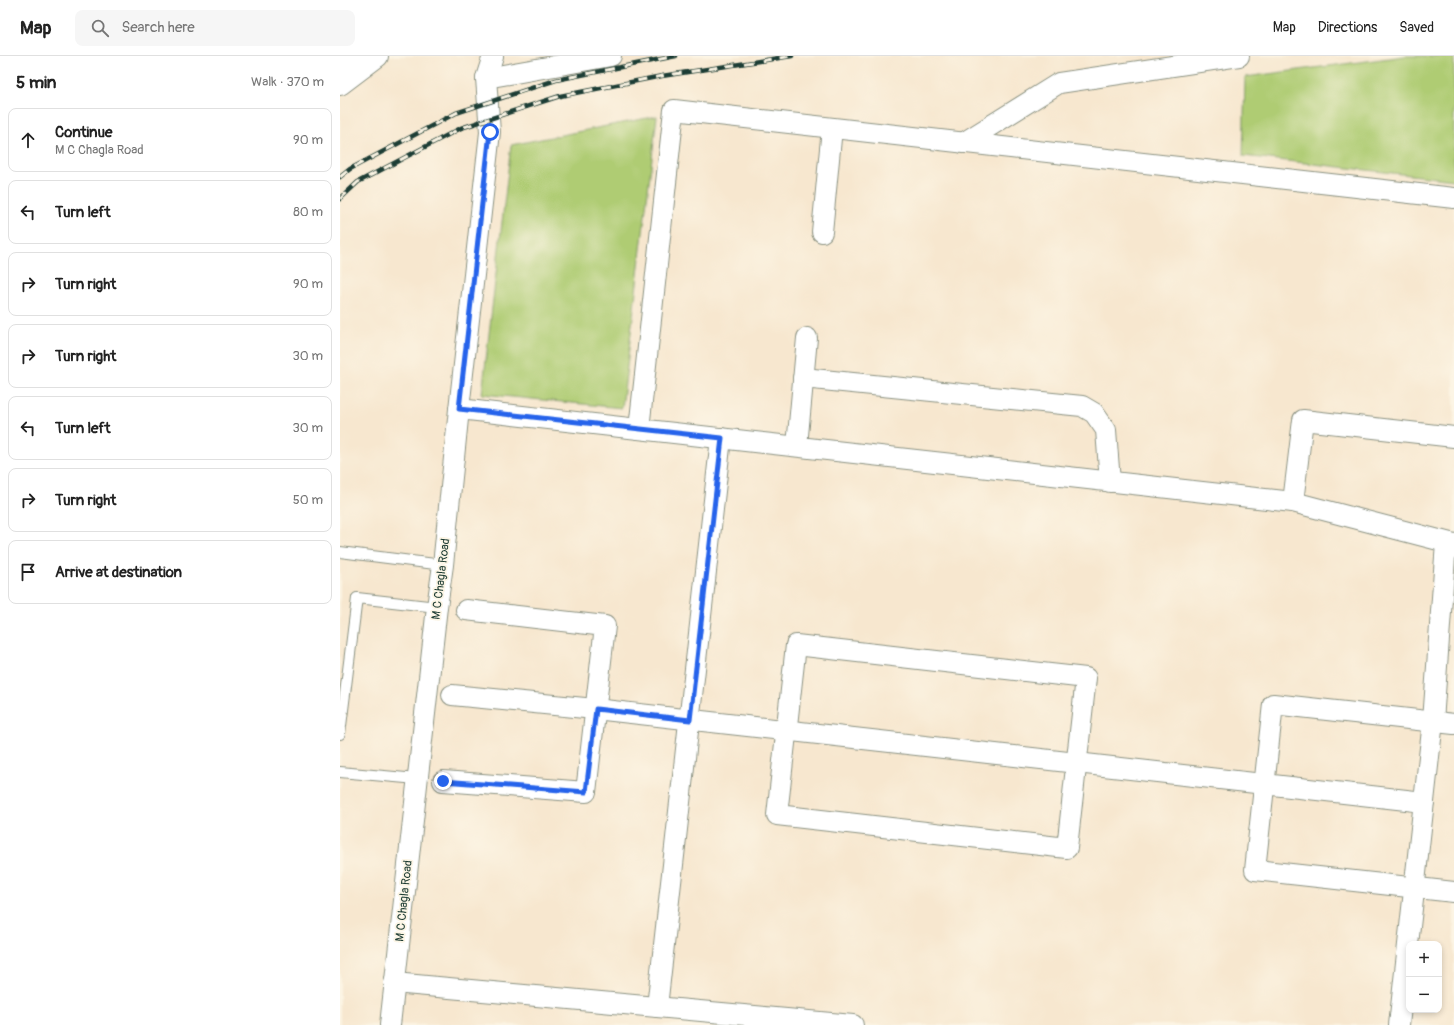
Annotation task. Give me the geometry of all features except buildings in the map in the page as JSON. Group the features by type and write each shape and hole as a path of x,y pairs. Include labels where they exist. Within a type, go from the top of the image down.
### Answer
{"main road":[{"path":"340,61 372,56"},
{"path":"340,84 377,56"}],"street":[{"path":"477,56 486,78"},
{"path":"486,78 493,56"},
{"path":"486,78 611,56"},
{"path":"963,143 1059,83 1239,56"},
{"name":"M C Chagla Road","path":"390,1025 417,779 443,565 490,132 486,78"},
{"path":"639,429 674,110 1454,198"},
{"path":"822,232 832,128"},
{"path":"797,446 807,338"},
{"path":"803,378 1082,406 1094,413 1106,430 1110,482"},
{"path":"459,409 1293,502 1450,544 1433,722 1399,1025"},
{"path":"1293,502 1303,420 1454,437"},
{"path":"657,1007 722,438"},
{"path":"443,781 586,792 605,626 466,610"},
{"path":"796,646 1086,678 1067,848 777,815 787,730 796,646"},
{"path":"452,695 787,730 1424,802"},
{"path":"1454,724 1273,704 1255,870 1454,892"},
{"path":"394,984 853,1025"}],"lane":[{"path":"340,552 443,565"},
{"path":"340,734 357,598 437,607"},
{"path":"340,772 417,779"}],"green space":[{"path":"1405,56 1454,56 1454,180 1243,156 1245,77"},
{"path":"657,116 622,408 482,394 511,145"}],"railway":[{"path":"340,177 350,169 456,113 556,80 676,56"},
{"path":"340,199 358,182 461,128 560,96 662,76 792,56"}],"route":[{"path":"443,781 586,792 596,709 690,720 722,438 459,409 490,132"}]}
